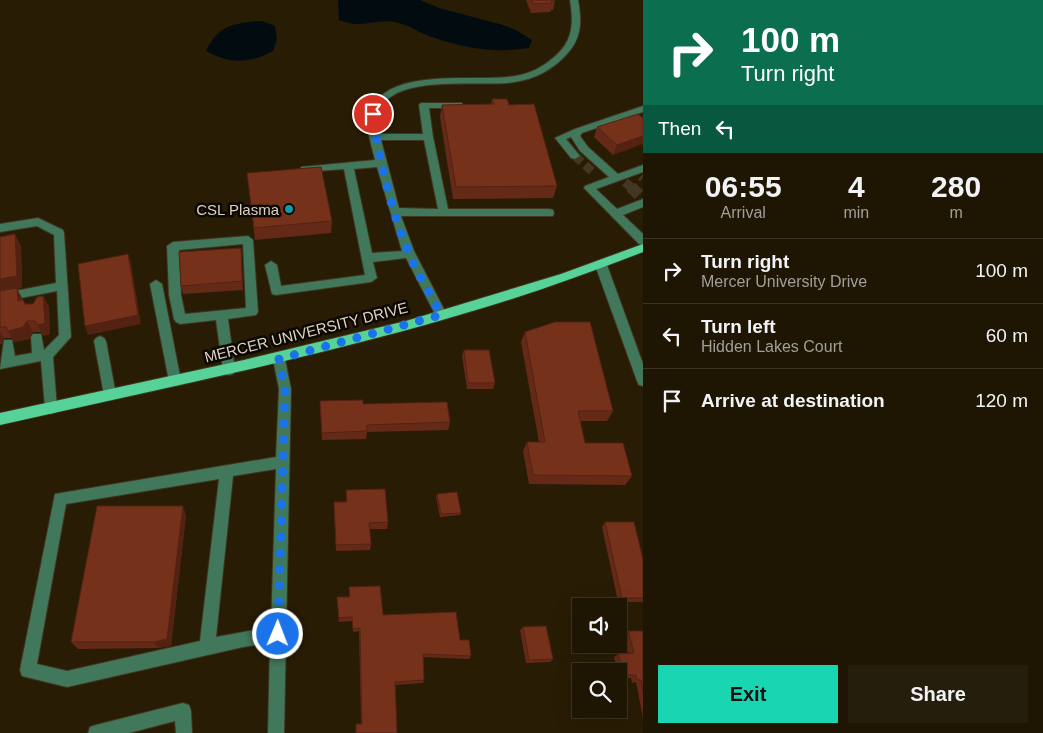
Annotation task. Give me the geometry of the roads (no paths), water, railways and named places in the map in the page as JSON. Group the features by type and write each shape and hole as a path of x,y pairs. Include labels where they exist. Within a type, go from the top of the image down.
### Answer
{"main road":[{"name":"MERCER UNIVERSITY DRIVE","path":"4,420 279,359 441,315 601,265 643,248"}],"street":[{"path":"441,315 409,254 382,163 373,114 378,103 397,91 416,85 440,81 516,79 555,62 569,48 575,37 578,24 574,0"},
{"path":"444,213 428,137 424,105 466,105"},
{"path":"576,156 560,138 643,109"},
{"path":"578,131 575,136 577,141 620,179"},
{"path":"376,137 428,137"},
{"path":"294,170 382,163"},
{"path":"271,265 276,291 371,278 348,165"},
{"path":"639,172 589,188 643,241"},
{"path":"594,173 604,183"},
{"path":"615,214 642,199"},
{"path":"396,212 549,214"},
{"path":"0,228 38,222 59,233 65,337 43,356 4,363 8,343"},
{"path":"248,240 252,312 221,315 180,319 175,296 173,246 248,240"},
{"path":"367,258 409,254"},
{"path":"601,265 643,381"},
{"path":"156,284 175,381"},
{"path":"0,298 34,296 62,286"},
{"path":"221,315 229,370"},
{"path":"37,337 43,356 52,408"},
{"path":"100,341 110,395"},
{"path":"276,733 285,389 279,359"},
{"path":"278,634 207,647 67,679 28,670 60,499 283,462"},
{"path":"207,647 227,470"},
{"path":"96,733 183,711 184,733"}],"tunnel":[{"path":"575,156 594,173"},
{"path":"625,182 632,188"},
{"path":"632,188 639,195"}],"place":[{"name":"CSL Plasma","path":"289,209"}]}
